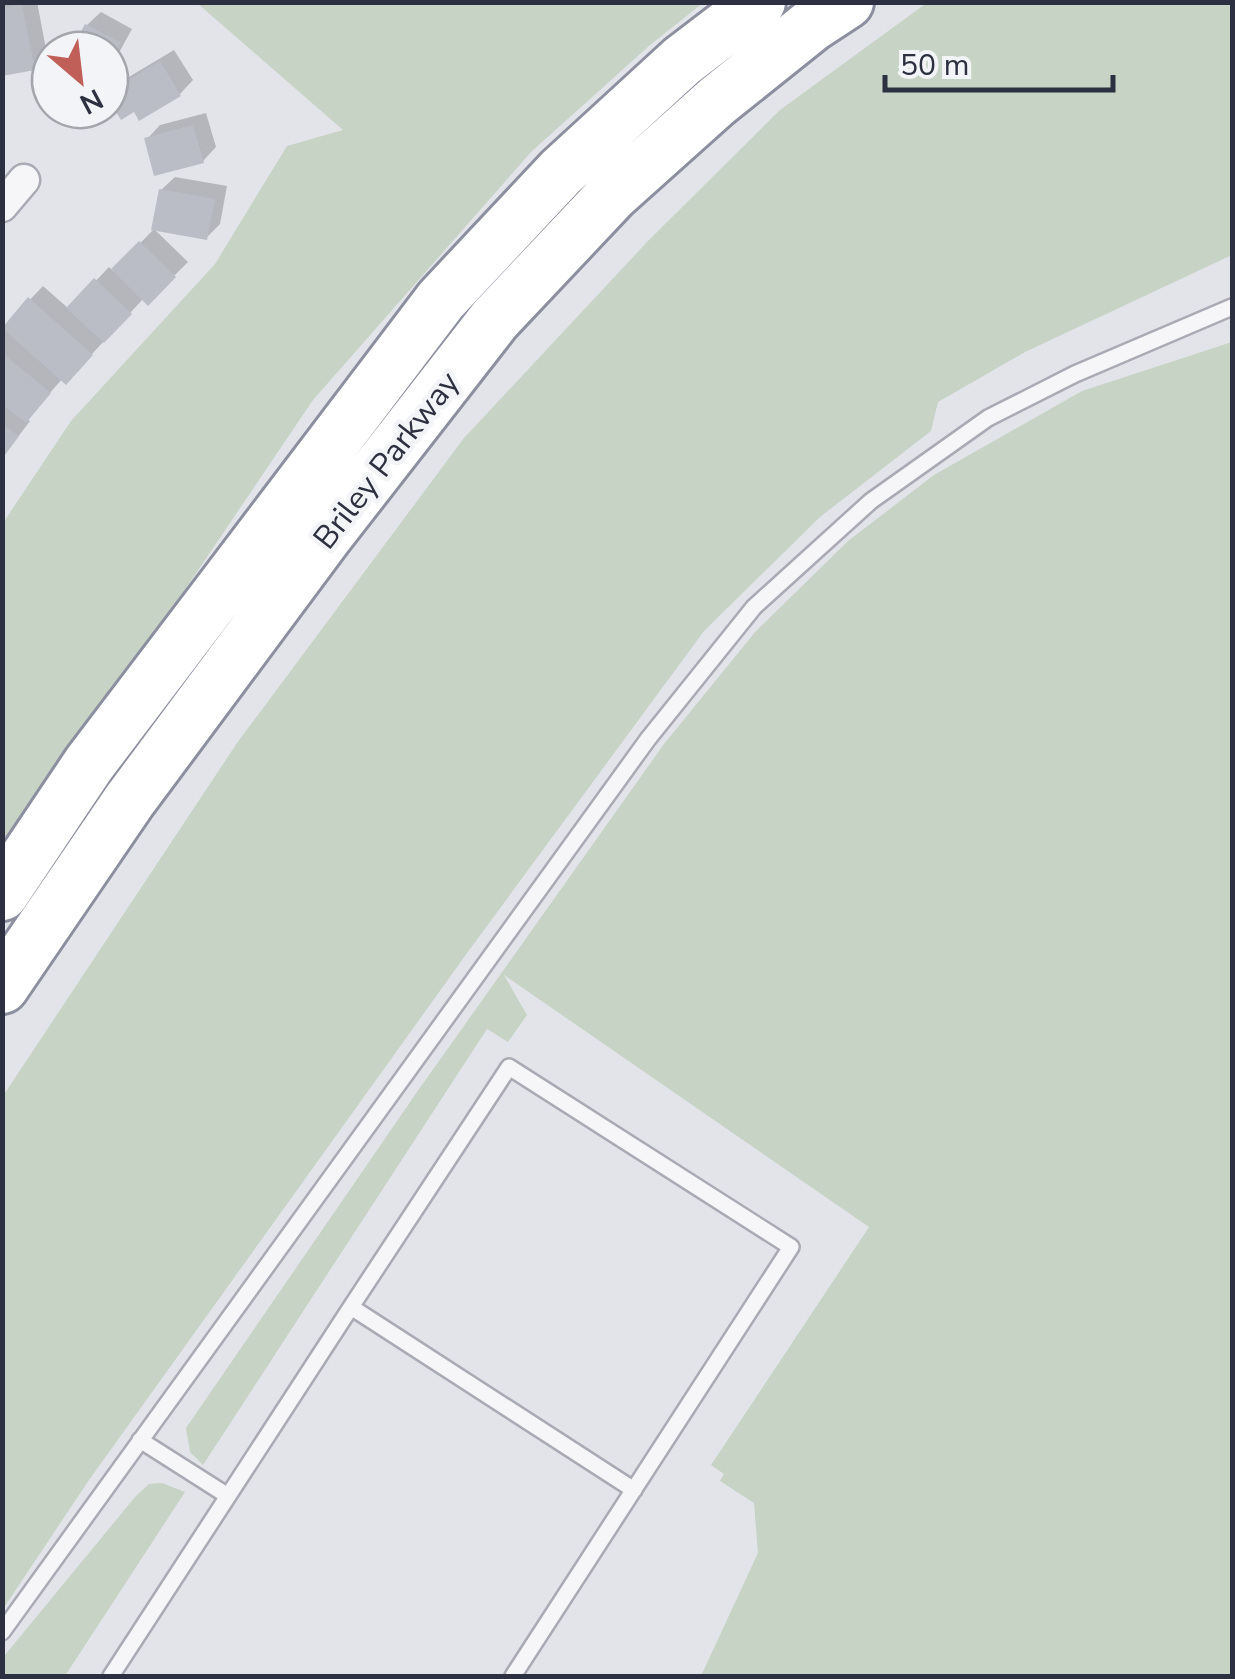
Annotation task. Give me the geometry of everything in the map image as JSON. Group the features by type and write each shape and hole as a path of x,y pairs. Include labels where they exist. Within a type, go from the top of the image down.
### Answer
{"highway":[{"name":"Briley Parkway","path":"2,894 89,764 441,300 561,172 682,61 759,2"},
{"name":"Briley Parkway","path":"2,987 129,801 326,536 495,319 612,194 717,101 847,2"}],"street":[{"path":"2,206 24,180"}],"lane":[{"path":"2,1632 648,739 754,607 871,500 988,418 1076,374 1232,307"},
{"path":"111,1676 509,1066 791,1247 512,1676"},
{"path":"351,1307 634,1490"},
{"path":"140,1440 228,1496"}],"green space":[{"path":"928,2 1232,3 1232,255 1025,352 938,402 931,431 820,517 704,631 89,1480 3,1609 3,1096 237,743 464,438 648,241 780,110"},
{"path":"197,3 703,3 531,152 313,400 3,859 3,523 71,421 215,264 287,146 343,130"},
{"path":"1232,342 1232,1676 701,1676 758,1553 754,1503 720,1481 724,1474 711,1465 869,1227 504,975 527,1015 508,1042 487,1029 203,1465 190,1452 186,1428 417,1092 664,744 756,631 848,541 934,475 1082,391"},
{"path":"162,1483 185,1492 65,1676 3,1676 5,1655 135,1497 149,1484"}],"building":[{"path":"22,4 30,45 30,71 2,76 2,8"},
{"path":"160,61 181,96 139,121 134,112 130,114 130,79"},
{"path":"193,125 204,163 154,176 144,138"},
{"path":"159,189 215,199 207,240 151,230"},
{"path":"139,241 176,277 148,306 111,269"},
{"path":"94,278 132,314 104,343 66,308"},
{"path":"28,297 93,355 66,385 2,328"},
{"path":"2,353 51,393 26,423 2,404"},
{"path":"2,424 19,436 2,459"}]}
